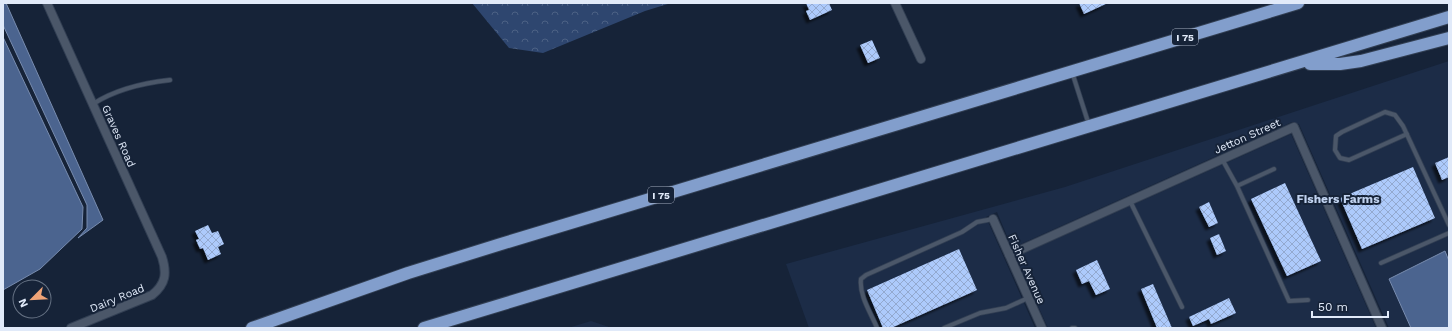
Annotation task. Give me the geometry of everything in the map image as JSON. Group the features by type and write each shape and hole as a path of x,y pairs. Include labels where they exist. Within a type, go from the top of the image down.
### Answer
{"highway":[{"name":"I 75","path":"252,328 393,278 501,244 1298,3"},
{"path":"424,328 1449,17"},
{"path":"1294,64 1340,64 1361,61 1449,38"}],"street":[{"name":"Graves Road","path":"47,3 162,257 166,268 165,280"},
{"path":"895,3 921,59"},
{"name":"Jetton Street","path":"1009,255 1294,127 1382,328"},
{"name":"Fisher Avenue","path":"993,220 1042,328"},
{"name":"Dairy Road","path":"71,328 152,295 160,289 165,280"}],"lane":[{"path":"1072,71 1089,125"},
{"path":"93,104 116,92 149,83 170,80"},
{"path":"1407,134 1349,160 1340,158 1335,150 1336,136 1342,132 1385,112 1394,116 1403,126 1407,134 1449,225"},
{"path":"1222,159 1237,186 1289,301 1308,300"},
{"path":"1237,186 1274,169"},
{"path":"1130,200 1182,307"},
{"path":"877,328 863,296 860,285 861,279 866,275 962,232 977,222 993,220"},
{"path":"1381,263 1449,233"},
{"path":"944,328 980,313 1006,308 1028,298"}],"shaded area":[{"path":"3,3 6,3 103,220 78,238 87,228 87,205 3,25"},
{"path":"3,37 83,207 82,229 40,269 22,279 12,279 12,285 3,290"},
{"path":"1449,61 1449,261 1445,252 1389,279 1411,328 1389,328 1299,124 1292,122 1012,248 997,212 986,217 1035,328 809,328 786,264 1065,187"},
{"path":"1291,134 1376,328 1048,328 1016,257"},
{"path":"1445,251 1449,261 1449,328 1411,328 1389,279"},
{"path":"591,321 612,328 568,328"}],"green space":[{"path":"472,3 671,3 645,11 543,53 509,48"}],"building":[{"path":"806,3 829,3 832,10 810,20 806,11 809,10"},
{"path":"1079,3 1108,3 1084,14"},
{"path":"872,40 880,58 868,63 860,45"},
{"path":"1449,157 1449,177 1442,180 1435,163"},
{"path":"1413,167 1435,218 1362,249 1340,198"},
{"path":"1285,183 1321,261 1287,276 1251,199"},
{"path":"1209,202 1218,223 1209,227 1199,207"},
{"path":"208,225 212,233 218,231 224,244 218,247 221,254 208,260 203,248 200,249 196,240 199,239 195,231"},
{"path":"1219,234 1226,251 1217,255 1210,238"},
{"path":"959,249 977,290 891,328 883,328 867,290"},
{"path":"1097,260 1110,289 1096,295 1089,281 1082,284 1076,270"},
{"path":"1153,284 1172,328 1157,328 1141,289"},
{"path":"1229,298 1236,313 1211,324 1209,319 1193,326 1189,317"}],"district":[{"name":"Fishers Farms","path":"1338,199"}]}
